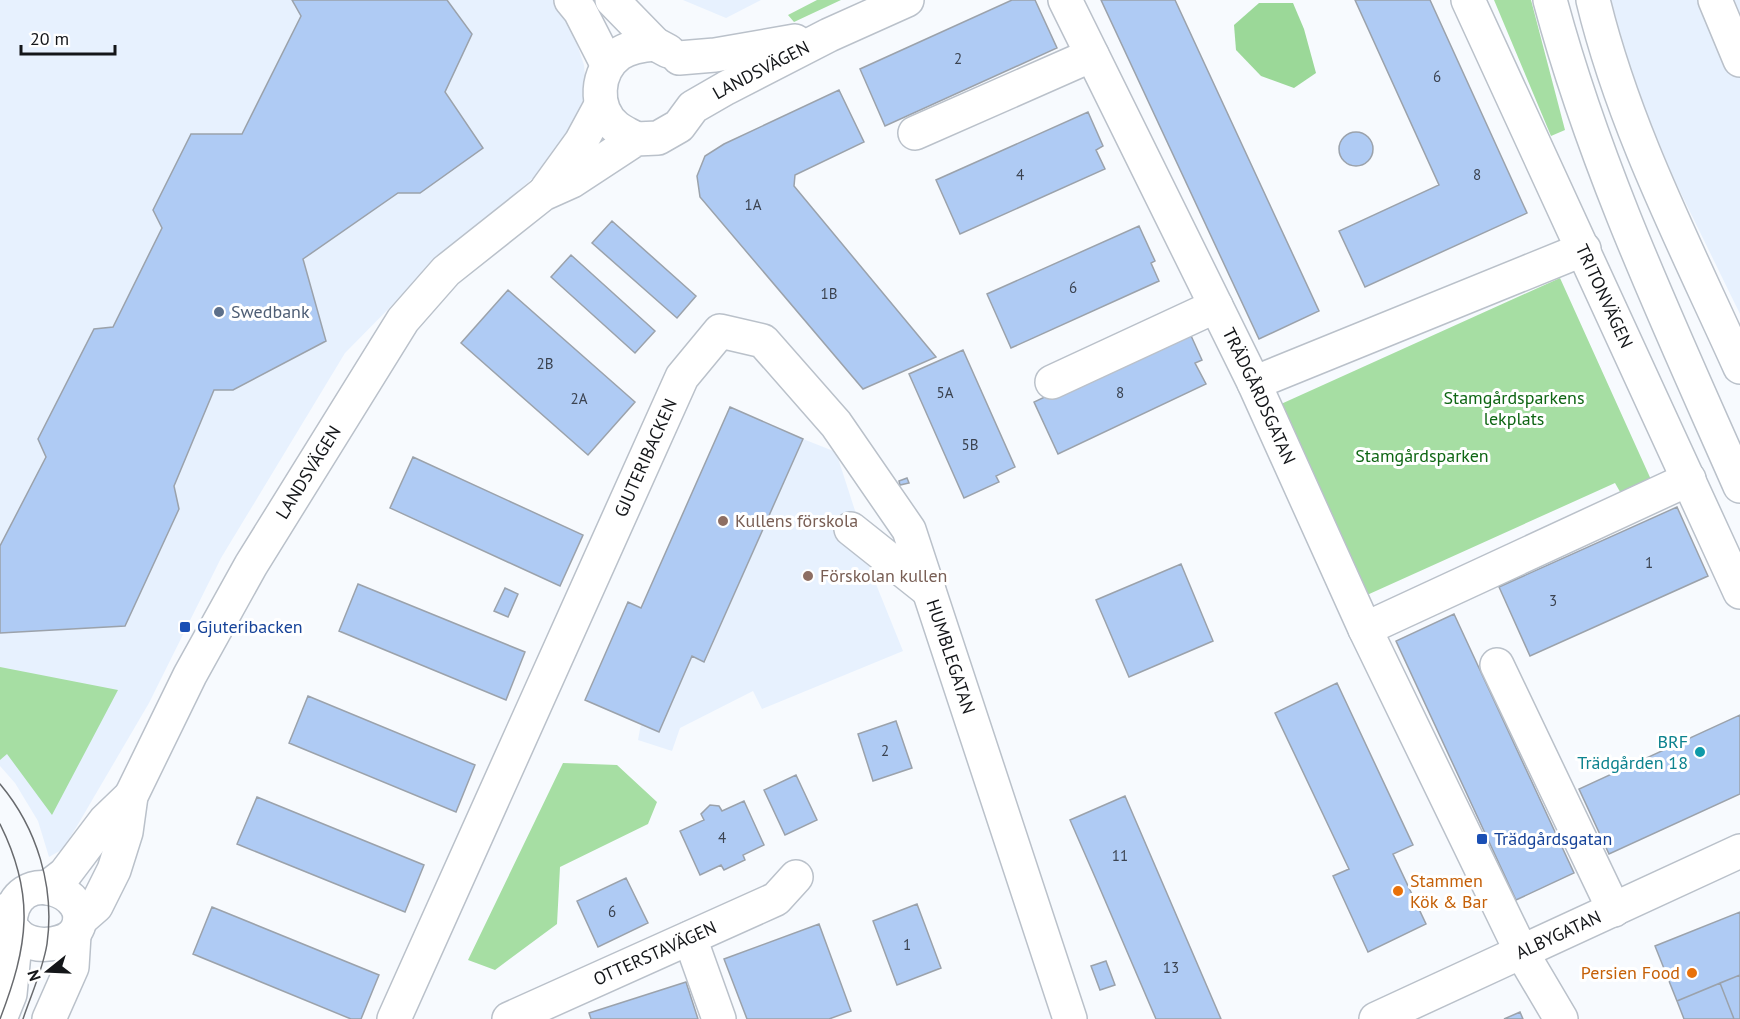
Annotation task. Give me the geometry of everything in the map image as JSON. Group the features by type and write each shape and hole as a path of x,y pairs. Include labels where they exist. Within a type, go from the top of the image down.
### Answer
{"street":[{"path":"571,0 580,10 608,64"},
{"path":"612,0 667,51"},
{"name":"LANDSVÄGEN","path":"77,927 96,906 114,870 126,832 131,796 190,675 250,565 403,320 446,271 543,194 572,181 636,139 658,138 679,126 693,107 829,35 907,0"},
{"name":"TRÄDGÅRDSGATAN","path":"1065,0 1254,383 1365,629 1522,953 1561,1019"},
{"name":"TRITONVÄGEN","path":"1468,0 1740,592"},
{"path":"1550,0 1600,158 1662,310 1740,486"},
{"path":"1593,0 1617,86 1635,132 1740,367"},
{"path":"1715,0 1740,60"},
{"name":"LANDSVÄGEN","path":"543,194 581,142 602,105 600,84 608,64 621,53 638,46 715,55 829,35"},
{"name":"LANDSVÄGEN","path":"667,51 689,72 694,90 693,107"},
{"path":"915,133 1092,55"},
{"path":"602,105 615,126 636,139"},
{"path":"1254,383 1584,249"},
{"path":"1052,381 1216,306"},
{"name":"HUMBLEGATAN","path":"720,331 763,341 836,424 909,530 1070,1019"},
{"name":"GJUTERIBACKEN","path":"394,1019 682,377 720,331"},
{"path":"1365,629 1689,479"},
{"path":"851,529 929,591"},
{"path":"1497,665 1614,910"},
{"name":"LANDSVÄGEN","path":"16,905 65,874 105,821 131,796"},
{"name":"ALBYGATAN","path":"1376,1019 1740,850"},
{"name":"OTTERSTAVÄGEN","path":"509,1019 776,899 796,877"},
{"path":"16,905 57,889 72,899 77,927 72,967 49,1019"},
{"path":"16,905 25,940 47,944 60,942 77,927"},
{"path":"0,1019 10,994 16,905"},
{"path":"690,938 719,1019"}],"shaded area":[{"path":"0,0 553,0 565,14 575,38 584,65 586,88 579,114 551,162 413,284 345,353 221,558 149,703 77,826 63,849 49,857 38,821 15,783 0,766"},
{"path":"683,0 761,0 726,18"},
{"path":"1611,0 1740,0 1740,314 1673,177 1632,78"},
{"name":"Förskolan kullen","path":"803,439 836,452 860,526 859,542 903,651 762,709 753,691 680,728 672,751 638,740 641,724 659,732 692,656 705,662"}],"green space":[{"path":"817,0 841,0 794,22 788,15"},
{"path":"1494,0 1531,0 1565,130 1551,136"},
{"path":"1259,3 1293,3 1304,29 1316,73 1294,88 1261,76 1236,50 1234,25"},
{"name":"Stamgårdsparken","path":"1560,278 1653,484 1623,497 1615,483 1367,595 1281,404"},
{"path":"0,667 118,690 52,815 7,754 0,760"},
{"path":"563,763 617,765 657,802 648,824 560,867 557,924 495,970 468,960"}],"building":[{"name":"Swedbank","path":"292,0 447,0 472,34 445,92 483,148 420,193 398,193 303,259 326,341 233,390 214,390 174,486 179,509 125,626 0,633 0,546 46,457 38,439 94,329 113,327 162,228 153,210 191,134 242,134 301,16"},
{"path":"1012,0 1035,0 1057,48 885,126 860,69"},
{"path":"1101,0 1175,0 1319,311 1259,339"},
{"path":"1355,0 1430,0 1527,213 1365,287 1339,231 1439,185"},
{"path":"839,90 864,142 795,175 794,186 936,357 863,389 700,197 697,176 705,156 724,144"},
{"path":"1088,112 1103,146 1096,150 1105,169 960,234 936,180"},
{"path":"1356,132 1368,137 1373,149 1368,161 1356,166 1344,161 1339,149 1344,137"},
{"path":"612,221 696,296 677,318 592,243"},
{"path":"1139,226 1155,261 1151,263 1159,281 1011,348 987,294"},
{"path":"571,255 655,331 635,353 551,277"},
{"path":"508,290 635,402 588,455 461,343"},
{"path":"1188,329 1202,360 1195,363 1206,384 1058,454 1034,402"},
{"path":"963,350 1015,467 996,476 999,482 964,498 909,374"},
{"name":"Kullens förskola","path":"730,407 803,439 704,662 692,656 659,732 585,700 628,602 641,608"},
{"path":"413,457 583,535 560,586 390,508"},
{"path":"907,478 909,483 900,485 899,481"},
{"path":"1677,507 1708,576 1530,656 1499,587"},
{"path":"1181,564 1213,641 1129,677 1096,600"},
{"path":"358,584 525,652 506,700 339,631"},
{"path":"505,588 518,594 508,617 494,611"},
{"path":"1454,614 1574,873 1516,900 1396,641"},
{"path":"1337,683 1413,845 1393,854 1426,924 1368,952 1333,876 1349,869 1275,713"},
{"path":"308,696 475,765 456,812 289,743"},
{"name":"BRF Trädgården 18","path":"1740,715 1740,794 1609,854 1579,789"},
{"path":"896,721 912,768 873,781 858,734"},
{"path":"796,775 817,820 785,835 764,790"},
{"path":"1125,796 1221,1019 1156,1019 1070,820"},
{"path":"257,797 424,865 405,912 237,844"},
{"path":"744,801 764,845 743,855 745,860 724,870 721,865 700,875 680,831 704,820 701,814 710,805 719,806 722,811"},
{"path":"626,878 648,923 598,947 577,901"},
{"path":"917,904 941,968 897,985 873,921"},
{"path":"212,907 379,975 361,1019 351,1019 193,954"},
{"path":"1740,912 1740,975 1677,1001 1655,946"},
{"path":"819,924 851,1011 829,1019 747,1019 724,959"},
{"path":"1106,961 1115,985 1100,990 1091,966"},
{"path":"1740,975 1740,1019 1734,1019 1720,983"},
{"path":"686,982 698,1019 591,1019 589,1013"},
{"path":"1720,983 1734,1019 1684,1019 1677,1001"},
{"path":"1520,1012 1523,1019 1504,1019"}],"tram line":[{"path":"0,784 13,801 33,839 40,859 48,901 47,944 40,972 23,1019"},
{"path":"0,824 19,875 24,921 17,968 0,1019"}],"place":[{"name":"Swedbank","path":"219,312"},
{"name":"Kullens förskola","path":"723,521"},
{"name":"Förskolan kullen","path":"808,576"},
{"name":"Gjuteribacken","path":"185,627"},
{"name":"BRF Trädgården 18","path":"1700,752"},
{"name":"Trädgårdsgatan","path":"1482,839"},
{"name":"Stammen Kök & Bar","path":"1398,891"},
{"name":"Persien Food","path":"1692,973"}],"park label":[{"name":"Stamgårdsparkens lekplats","path":"1514,408"}]}
